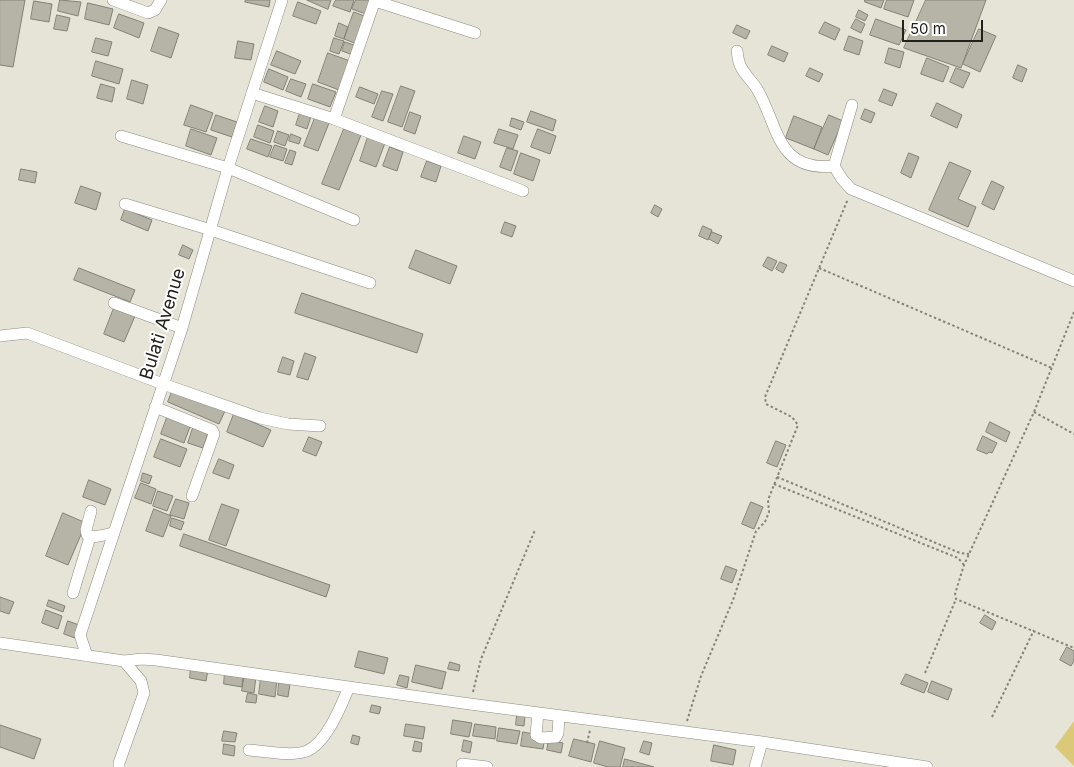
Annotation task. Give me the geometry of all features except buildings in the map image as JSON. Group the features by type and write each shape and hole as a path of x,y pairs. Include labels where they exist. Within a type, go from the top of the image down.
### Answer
{"street":[{"path":"113,0 148,13 155,10 161,0"},
{"name":"Bulati Avenue","path":"87,656 80,634 182,328 228,168 282,0"},
{"path":"334,119 375,0 475,33"},
{"path":"737,51 740,66 757,89 784,149 803,163 821,167 834,166"},
{"path":"252,93 334,119 523,190"},
{"path":"852,105 834,166 851,189 1074,281"},
{"path":"121,136 228,168 354,220"},
{"path":"125,204 211,230 370,283"},
{"path":"114,303 182,328"},
{"path":"0,336 27,332 163,384 260,418 288,424 320,426"},
{"path":"155,407 212,430 214,434 192,496"},
{"path":"90,537 87,535 86,530 91,511"},
{"path":"90,537 114,533"},
{"path":"73,593 90,537"},
{"path":"0,644 124,662 142,659 156,660 538,714 762,742 927,767"},
{"path":"119,767 119,762 144,693 141,681 124,662"},
{"path":"249,750 287,754 306,751 317,743 336,718 349,687"},
{"path":"538,714 535,731 536,735 541,738 556,737 559,716"},
{"path":"755,767 762,742"},
{"path":"463,762 486,767"}],"path":[{"path":"683,733 701,676 733,600 756,531 765,522 770,512 768,500 798,425 792,417 766,404 765,396 851,189"},
{"path":"819,268 1052,368"},
{"path":"925,674 956,599 955,594 964,565 1034,412 1074,312"},
{"path":"1034,412 1074,434"},
{"path":"777,476 960,553 969,554"},
{"path":"774,484 958,558 964,565"},
{"path":"470,704 481,658 535,530"},
{"path":"956,599 1074,648"},
{"path":"992,718 1034,630"}],"shaded area":[{"path":"1074,721 1074,766 1055,747"}]}
